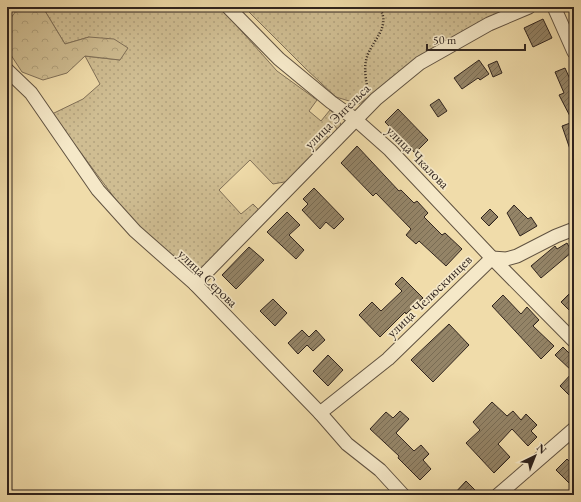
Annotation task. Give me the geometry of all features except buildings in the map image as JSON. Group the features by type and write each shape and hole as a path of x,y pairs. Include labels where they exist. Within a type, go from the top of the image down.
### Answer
{"street":[{"name":"улица Чкалова","path":"228,7 278,59 331,102 356,119 390,150 492,258 574,341"},
{"name":"улица Энгельса","path":"194,284 371,104 420,64 489,24 529,7"},
{"path":"554,7 574,52"},
{"name":"улица Серова","path":"7,70 31,92 98,190 135,231 194,284 320,413 347,444 380,470 403,495"},
{"name":"улица Челюскинцев","path":"320,413 388,359 492,258 506,259 517,256 556,236 574,229"},
{"path":"498,495 574,429"}],"path":[{"path":"371,104 367,85 365,62 384,22 384,14 380,7"}],"green space":[{"path":"19,7 44,7 65,44 89,37 114,39 128,48 120,60 85,56 67,73 43,80 22,72 7,49 7,23"},
{"path":"44,7 220,7 277,71 317,100 309,111 321,121 330,110 338,118 341,125 338,130 334,125 325,135 330,139 290,181 273,184 250,160 219,190 241,214 253,204 259,210 198,271 183,269 125,212 52,114 83,99 100,84 85,56 120,60 89,37 65,44"},
{"path":"244,7 520,7 426,55 359,104 336,97"}]}
